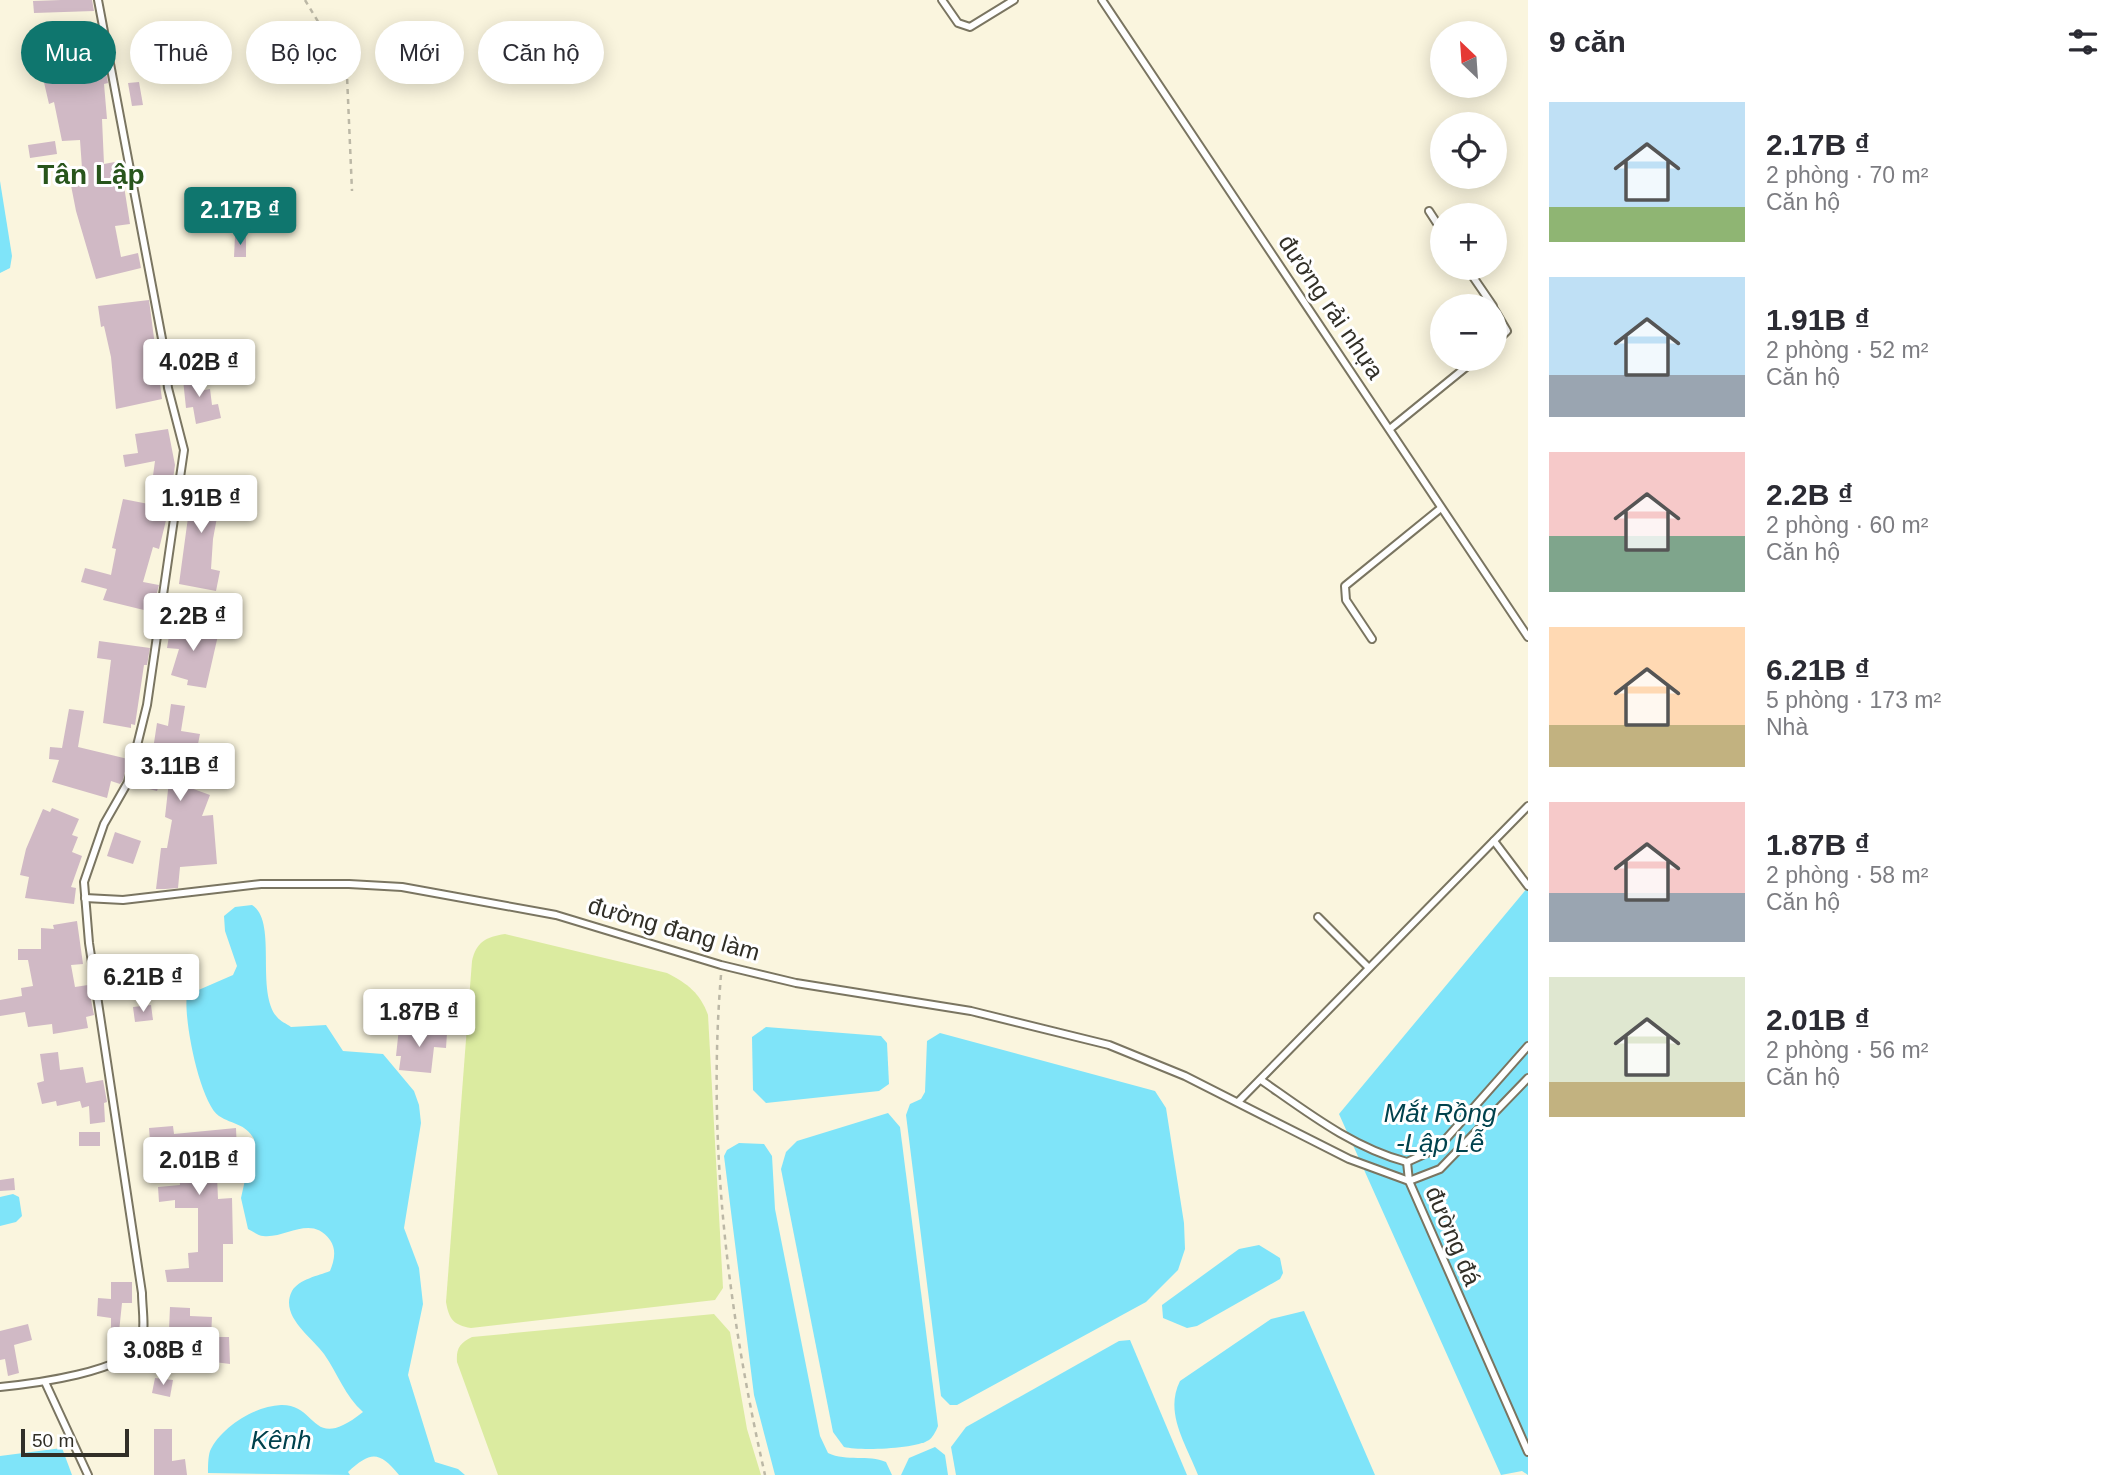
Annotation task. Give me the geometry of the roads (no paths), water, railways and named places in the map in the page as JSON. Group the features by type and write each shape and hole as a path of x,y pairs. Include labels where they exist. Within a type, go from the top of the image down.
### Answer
{"lane":[{"path":"0,1387 45,1382 100,1367 133,1353 141,1342 143,1330 142,1293 89,943 83,882 88,862 104,824 128,782 147,705 184,450 168,388 163,344 98,0"},
{"path":"942,0 958,23 970,27 1014,0"},
{"name":"đường rải nhựa","path":"1102,0 1528,636"},
{"path":"1391,428 1461,371"},
{"path":"1372,639 1346,600 1345,586 1441,508"},
{"path":"1238,1102 1528,806"},
{"path":"1494,841 1528,886"},
{"name":"đường đang làm","path":"85,898 123,900 302,883 402,887 556,915 721,965 796,983 971,1011 1109,1045 1154,1062 1349,1159 1409,1181"},
{"path":"1318,917 1368,967"},
{"path":"1261,1080 1363,1146 1380,1155 1407,1163 1438,1148 1528,1046"},
{"name":"đường đá","path":"1528,1078 1440,1169 1409,1181 1528,1452"},
{"path":"1407,1163 1409,1181"},
{"path":"45,1382 88,1475"}],"water":[{"path":"0,181 12,256 10,268 0,273"},
{"name":"Mắt Rồng -Lập Lễ","path":"1528,887 1528,1475 1522,1471 1501,1475 1339,1114"},
{"name":"Kênh","path":"252,905 260,913 264,926 267,991 277,1017 291,1027 326,1025 343,1051 383,1054 414,1091 421,1123 404,1228 419,1268 423,1304 408,1375 435,1462 458,1469 465,1475 399,1475 386,1461 375,1457 369,1457 356,1465 348,1472 350,1475 208,1473 209,1453 215,1442 230,1426 260,1409 281,1405 293,1407 324,1428 346,1424 363,1412 346,1392 324,1354 299,1326 290,1309 289,1300 295,1287 330,1271 334,1248 323,1232 315,1229 298,1229 263,1236 248,1229 241,1198 254,1139 247,1130 219,1116 212,1108 194,1059 186,1006 187,995 233,975 237,966 225,931 224,916 235,907"},
{"path":"766,1027 881,1036 887,1043 889,1084 879,1091 766,1103 753,1090 752,1037"},
{"path":"940,1033 1155,1091 1166,1108 1184,1223 1185,1249 1178,1270 1146,1302 957,1405 950,1405 941,1396 906,1115 910,1104 921,1099 925,1092 927,1041"},
{"path":"888,1113 900,1127 938,1426 930,1439 922,1443 874,1449 852,1448 844,1447 833,1432 781,1169 786,1152 797,1141"},
{"path":"739,1143 764,1144 772,1156 775,1209 820,1436 828,1453 886,1462 892,1475 775,1475 754,1395 724,1156 727,1150"},
{"path":"13,1194 19,1197 22,1216 16,1222 0,1226 0,1197"},
{"path":"1259,1245 1280,1258 1283,1273 1280,1279 1197,1326 1187,1328 1163,1318 1162,1305 1239,1249"},
{"path":"1304,1311 1375,1475 1198,1475 1178,1428 1174,1405 1180,1381 1271,1319"},
{"path":"1130,1340 1187,1475 956,1475 951,1447 966,1427 1119,1341"},
{"path":"935,1447 945,1455 948,1475 901,1475 909,1458"},
{"path":"62,1448 72,1475 0,1475 0,1456"}],"district":[{"name":"Tân Lập","path":"91,174"}]}
